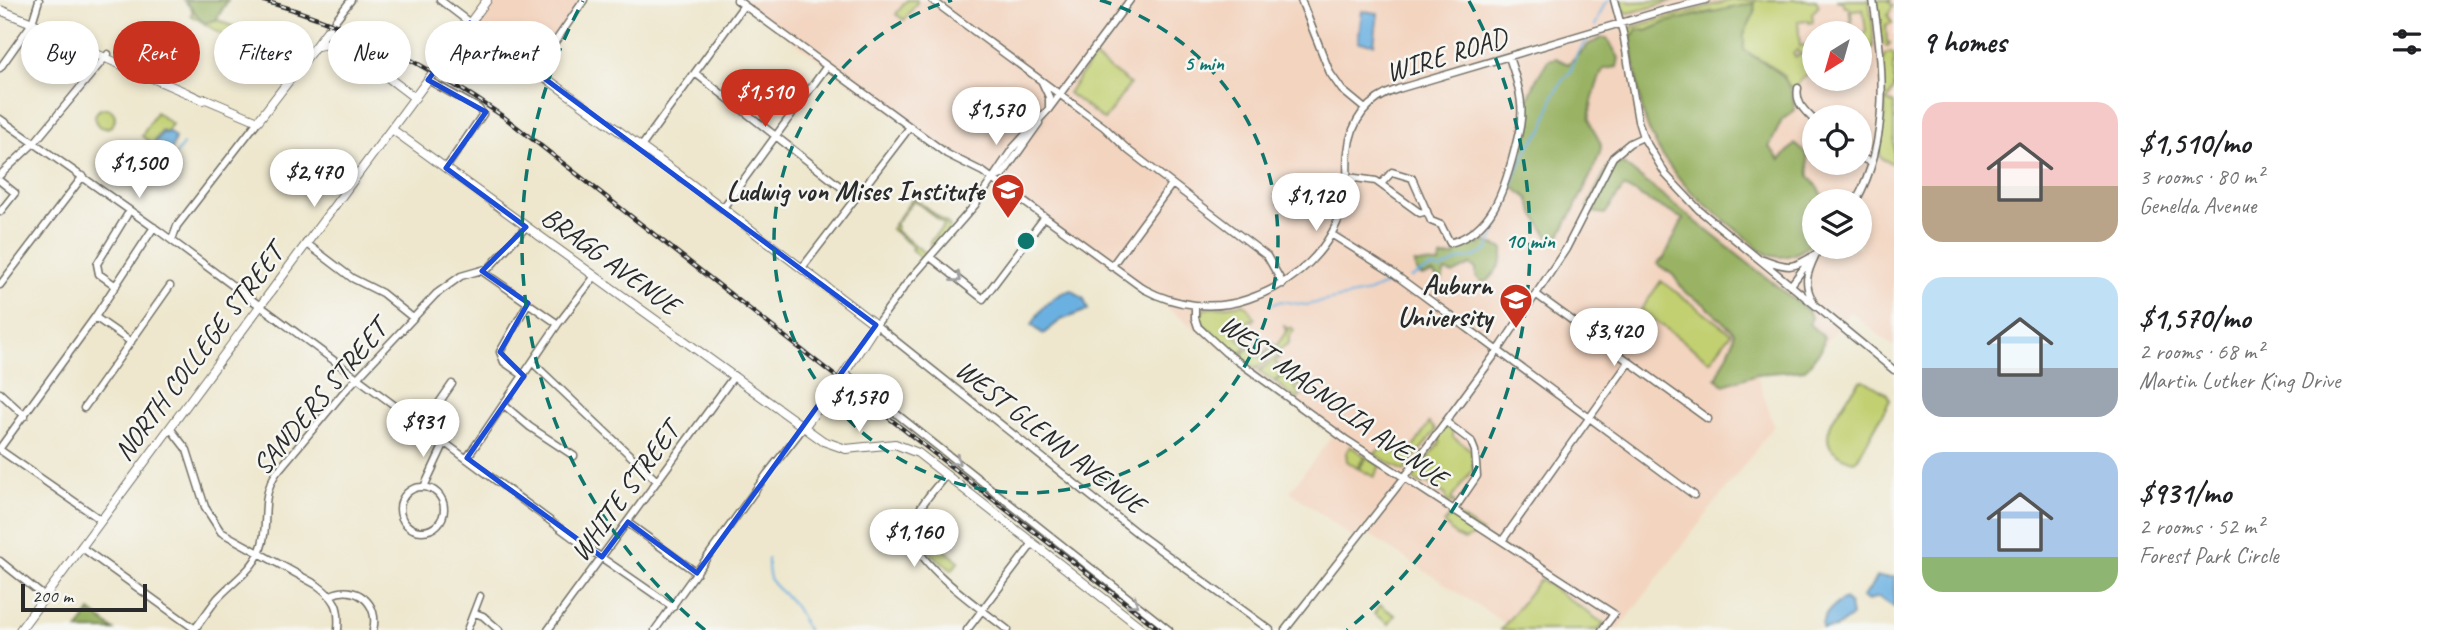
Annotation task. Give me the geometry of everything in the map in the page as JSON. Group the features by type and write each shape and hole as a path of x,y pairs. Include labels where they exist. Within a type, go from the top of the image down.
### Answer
{"main road":[{"name":"NORTH COLLEGE STREET","path":"471,21 487,0"},
{"path":"0,10 27,21"},
{"path":"99,53 196,97 258,121 327,31"},
{"path":"315,48 328,44"},
{"path":"397,84 415,98"},
{"name":"NORTH COLLEGE STREET","path":"20,630 425,84"},
{"name":"WEST GLENN AVENUE","path":"553,84 723,208 876,326"},
{"name":"BRAGG AVENUE","path":"393,130 823,441 838,447 855,449 885,444 906,447 918,453 1144,630"},
{"path":"804,427 876,326"}],"street":[{"path":"33,21 39,0"},
{"path":"327,31 351,0"},
{"path":"440,0 467,21"},
{"path":"561,33 584,0"},
{"path":"932,0 1104,127 1129,151 1267,256 1283,284"},
{"path":"1301,0 1330,73 1342,90 1365,109"},
{"path":"1614,0 1635,111 1643,137 1657,163 1682,194 1894,370"},
{"name":"WIRE ROAD","path":"1195,305 1236,303 1283,284 1312,261 1331,234 1345,201 1350,137 1365,109 1375,99 1391,91 1706,0"},
{"path":"1872,163 1879,132 1881,92 1873,0"},
{"path":"876,326 904,287 967,216 993,180 1003,174 1128,1"},
{"path":"641,147 695,73 740,2"},
{"name":"WEST MAGNOLIA AVENUE","path":"740,2 909,127 955,159 993,180 1111,267 1151,293 1171,301 1195,305 1196,324 1206,337 1345,439 1614,614 1602,630"},
{"path":"0,68 21,38"},
{"path":"0,175 35,142 106,56"},
{"path":"1381,184 1392,172 1412,178 1432,221 1441,225 1450,243 1460,241 1477,230 1496,207 1508,176 1521,121 1520,92 1509,57"},
{"path":"723,208 827,66"},
{"path":"695,73 855,198"},
{"path":"1041,80 1049,97 1046,113"},
{"path":"435,84 478,108 483,114 446,168"},
{"path":"1798,88 1797,97 1802,106"},
{"path":"0,119 156,228 673,607"},
{"path":"172,240 177,226 258,121"},
{"path":"802,268 909,127"},
{"path":"1284,630 1405,478 1499,350 1566,249 1614,157 1630,143 1643,137"},
{"path":"0,285 83,176"},
{"path":"1348,177 1376,181 1420,213 1427,211"},
{"path":"0,181 15,193 0,212"},
{"path":"1111,267 1172,184"},
{"path":"116,286 99,274 97,264 127,215"},
{"path":"930,257 983,299 1044,218"},
{"path":"101,520 0,449 156,228 177,226"},
{"name":"SANDERS STREET","path":"259,554 264,538 265,498 271,480 357,377 414,318 452,281 482,271 496,262 526,227"},
{"path":"1331,234 1390,271 1694,495"},
{"path":"306,243 352,278 382,293 414,318"},
{"path":"1757,257 1790,267 1808,259"},
{"path":"1791,285 1812,259"},
{"path":"1813,259 1807,270 1806,280 1815,305"},
{"path":"482,271 558,324"},
{"path":"467,458 558,324 595,276"},
{"path":"84,408 170,286"},
{"path":"1537,295 1708,419"},
{"path":"524,376 504,362 500,352 528,303"},
{"path":"95,317 131,342"},
{"name":"WEST GLENN AVENUE","path":"876,326 1137,533 1270,630"},
{"path":"1502,541 1629,362"},
{"path":"533,363 657,481"},
{"path":"845,373 1169,630"},
{"name":"WHITE STREET","path":"548,630 734,376"},
{"path":"423,426 452,384"},
{"path":"0,393 24,416"},
{"path":"504,405 530,427 574,456"},
{"path":"1446,422 1471,441 1475,451 1477,476 1453,510"},
{"path":"655,630 804,427"},
{"path":"170,428 187,450 211,520 227,536 331,595 339,615 338,630"},
{"path":"424,487 445,442"},
{"path":"946,475 917,516 912,530 914,546 940,575 1008,630"},
{"path":"424,487 438,493 442,499 444,514 436,527 422,531 408,526 400,514 400,507 405,494 424,487"},
{"path":"628,523 697,573"},
{"path":"967,630 1033,543"},
{"path":"81,547 195,630 217,599 249,569 259,554"},
{"path":"0,562 45,597"},
{"path":"331,595 353,592 366,599 374,612 373,630"},
{"path":"467,630 480,596"},
{"path":"475,613 483,616 499,630"}],"highlighted area":[{"path":"470,23 876,325 697,573 628,522 602,557 467,458 524,376 500,352 528,303 482,271 526,227 446,168 486,112 428,80"}],"shaded area":[{"path":"487,0 584,0 561,33 561,21 471,21"},
{"name":"Auburn University","path":"737,0 1894,0 1894,347 1850,312 1805,370 1757,374 1774,426 1618,630 1540,579 1506,624 1361,529 1353,538 1290,491 1333,435 1290,399 987,175 955,159"}],"green space":[{"path":"184,0 228,0 216,20 204,23"},
{"path":"907,0 917,0 917,3 904,20 896,14"},
{"path":"1621,0 1677,0 1629,13 1625,12"},
{"path":"1732,0 1816,0 1819,6 1812,13 1813,21 1798,21 1802,46 1802,78 1795,89 1788,85 1782,73 1744,50 1744,34 1713,11 1667,22 1647,31 1637,30 1631,37 1632,27"},
{"path":"1836,0 1869,0 1872,21 1865,21 1863,9 1851,10 1851,21 1849,7 1845,7 1842,1"},
{"path":"1877,0 1891,0 1889,2 1893,6 1888,15 1892,23 1886,25 1887,42 1890,43 1887,47 1882,43"},
{"path":"1754,3 1755,12 1744,34 1744,50 1779,72 1789,86 1795,110 1782,120 1769,147 1780,160 1795,144 1802,150 1802,175 1809,175 1818,189 1802,189 1802,250 1799,252 1780,257 1760,250 1688,188 1656,146 1648,128 1637,84 1631,38 1637,29 1647,31 1667,22"},
{"path":"193,9 220,21 214,21 214,30 191,15"},
{"path":"1607,38 1619,58 1617,67 1604,69 1592,102 1590,121 1601,146 1600,153 1553,244 1535,216 1528,198 1513,187 1525,140 1526,105 1548,60 1556,58 1568,64 1589,44"},
{"path":"1885,54 1894,54 1894,89 1887,101 1894,104 1894,164 1882,159 1879,152 1885,111 1883,59"},
{"path":"1094,57 1130,84 1104,120 1068,93"},
{"path":"105,108 112,111 115,118 112,125 105,128 98,125 95,118 98,111"},
{"path":"156,112 172,124 166,133 162,131 152,144 142,136"},
{"path":"1622,163 1807,310 1812,318 1809,324 1824,337 1822,348 1805,370 1757,374 1724,385 1716,379 1733,342 1734,332 1704,304 1685,292 1673,275 1657,264 1664,258 1683,219 1624,187 1605,214 1593,212 1587,207 1608,166"},
{"path":"913,198 950,228 934,249 930,248 930,241 945,225 914,200 895,224 895,230 924,252 929,252 922,260 911,249 913,247 891,229"},
{"path":"1485,241 1503,249 1499,267 1487,281 1481,282 1476,276 1476,269 1470,265 1453,274 1445,271 1442,280 1433,273 1422,276 1416,271 1414,263 1439,264 1440,258 1455,256 1456,250 1476,242 1480,245"},
{"path":"1661,281 1731,333 1710,361 1641,310"},
{"path":"1243,304 1255,318 1253,321 1250,319 1246,325 1238,318 1229,326 1237,332 1237,337 1246,346 1239,356 1217,340 1204,325 1205,330 1198,314 1204,309"},
{"path":"1283,325 1294,330 1289,337 1289,343 1274,353 1268,351 1265,356 1263,354 1272,344 1276,346 1287,331"},
{"path":"1248,348 1267,360 1256,369 1240,357"},
{"path":"1278,356 1275,362 1284,373 1274,381 1259,371"},
{"path":"1284,375 1293,384 1300,382 1302,385 1295,388 1301,396 1297,399 1275,382"},
{"path":"1864,380 1887,394 1890,400 1854,461 1830,447 1829,428 1840,408 1860,381"},
{"path":"1429,423 1436,430 1404,471 1374,454 1385,445 1408,456"},
{"path":"1445,427 1453,430 1453,437 1471,450 1473,469 1451,499 1455,502 1453,504 1446,501 1446,495 1424,481 1422,485 1413,479 1416,475 1411,472 1418,462 1425,462 1440,442 1436,439"},
{"path":"1350,446 1365,456 1357,468 1347,461 1346,453"},
{"path":"1367,457 1380,466 1374,477 1359,469"},
{"path":"1453,513 1482,532 1464,540 1456,536 1444,523"},
{"path":"927,537 959,561 952,570 921,546"},
{"path":"1540,579 1604,624 1599,630 1501,630"},
{"path":"1380,605 1395,615 1389,624 1374,614"},
{"path":"90,611 114,630 78,630"}],"water":[{"path":"1362,11 1378,13 1374,44 1358,42"},
{"path":"163,132 169,132 175,138 172,149 153,177 145,177 146,171 161,150 154,144"},
{"path":"1072,290 1084,299 1088,310 1061,320 1043,334 1032,325 1048,303"},
{"path":"1876,577 1894,577 1894,607 1878,597 1868,601 1862,597"},
{"path":"1845,599 1850,605 1852,616 1835,628 1822,629 1829,611"}],"waterway":[{"path":"1595,26 1609,0"},
{"path":"1410,278 1431,268 1441,269 1487,251 1519,166 1531,143 1543,130 1553,97 1571,71 1577,53 1589,38"},
{"path":"154,188 183,144"},
{"path":"1271,305 1281,301 1306,305 1369,292 1393,281"},
{"path":"768,559 772,582 794,605 807,630"}],"railway":[{"path":"261,0 326,21 387,48 447,80 504,117 1160,630"}],"place":[{"name":"Ludwig von Mises Institute","path":"1008,220"},
{"name":"Auburn University","path":"1516,330"}]}
